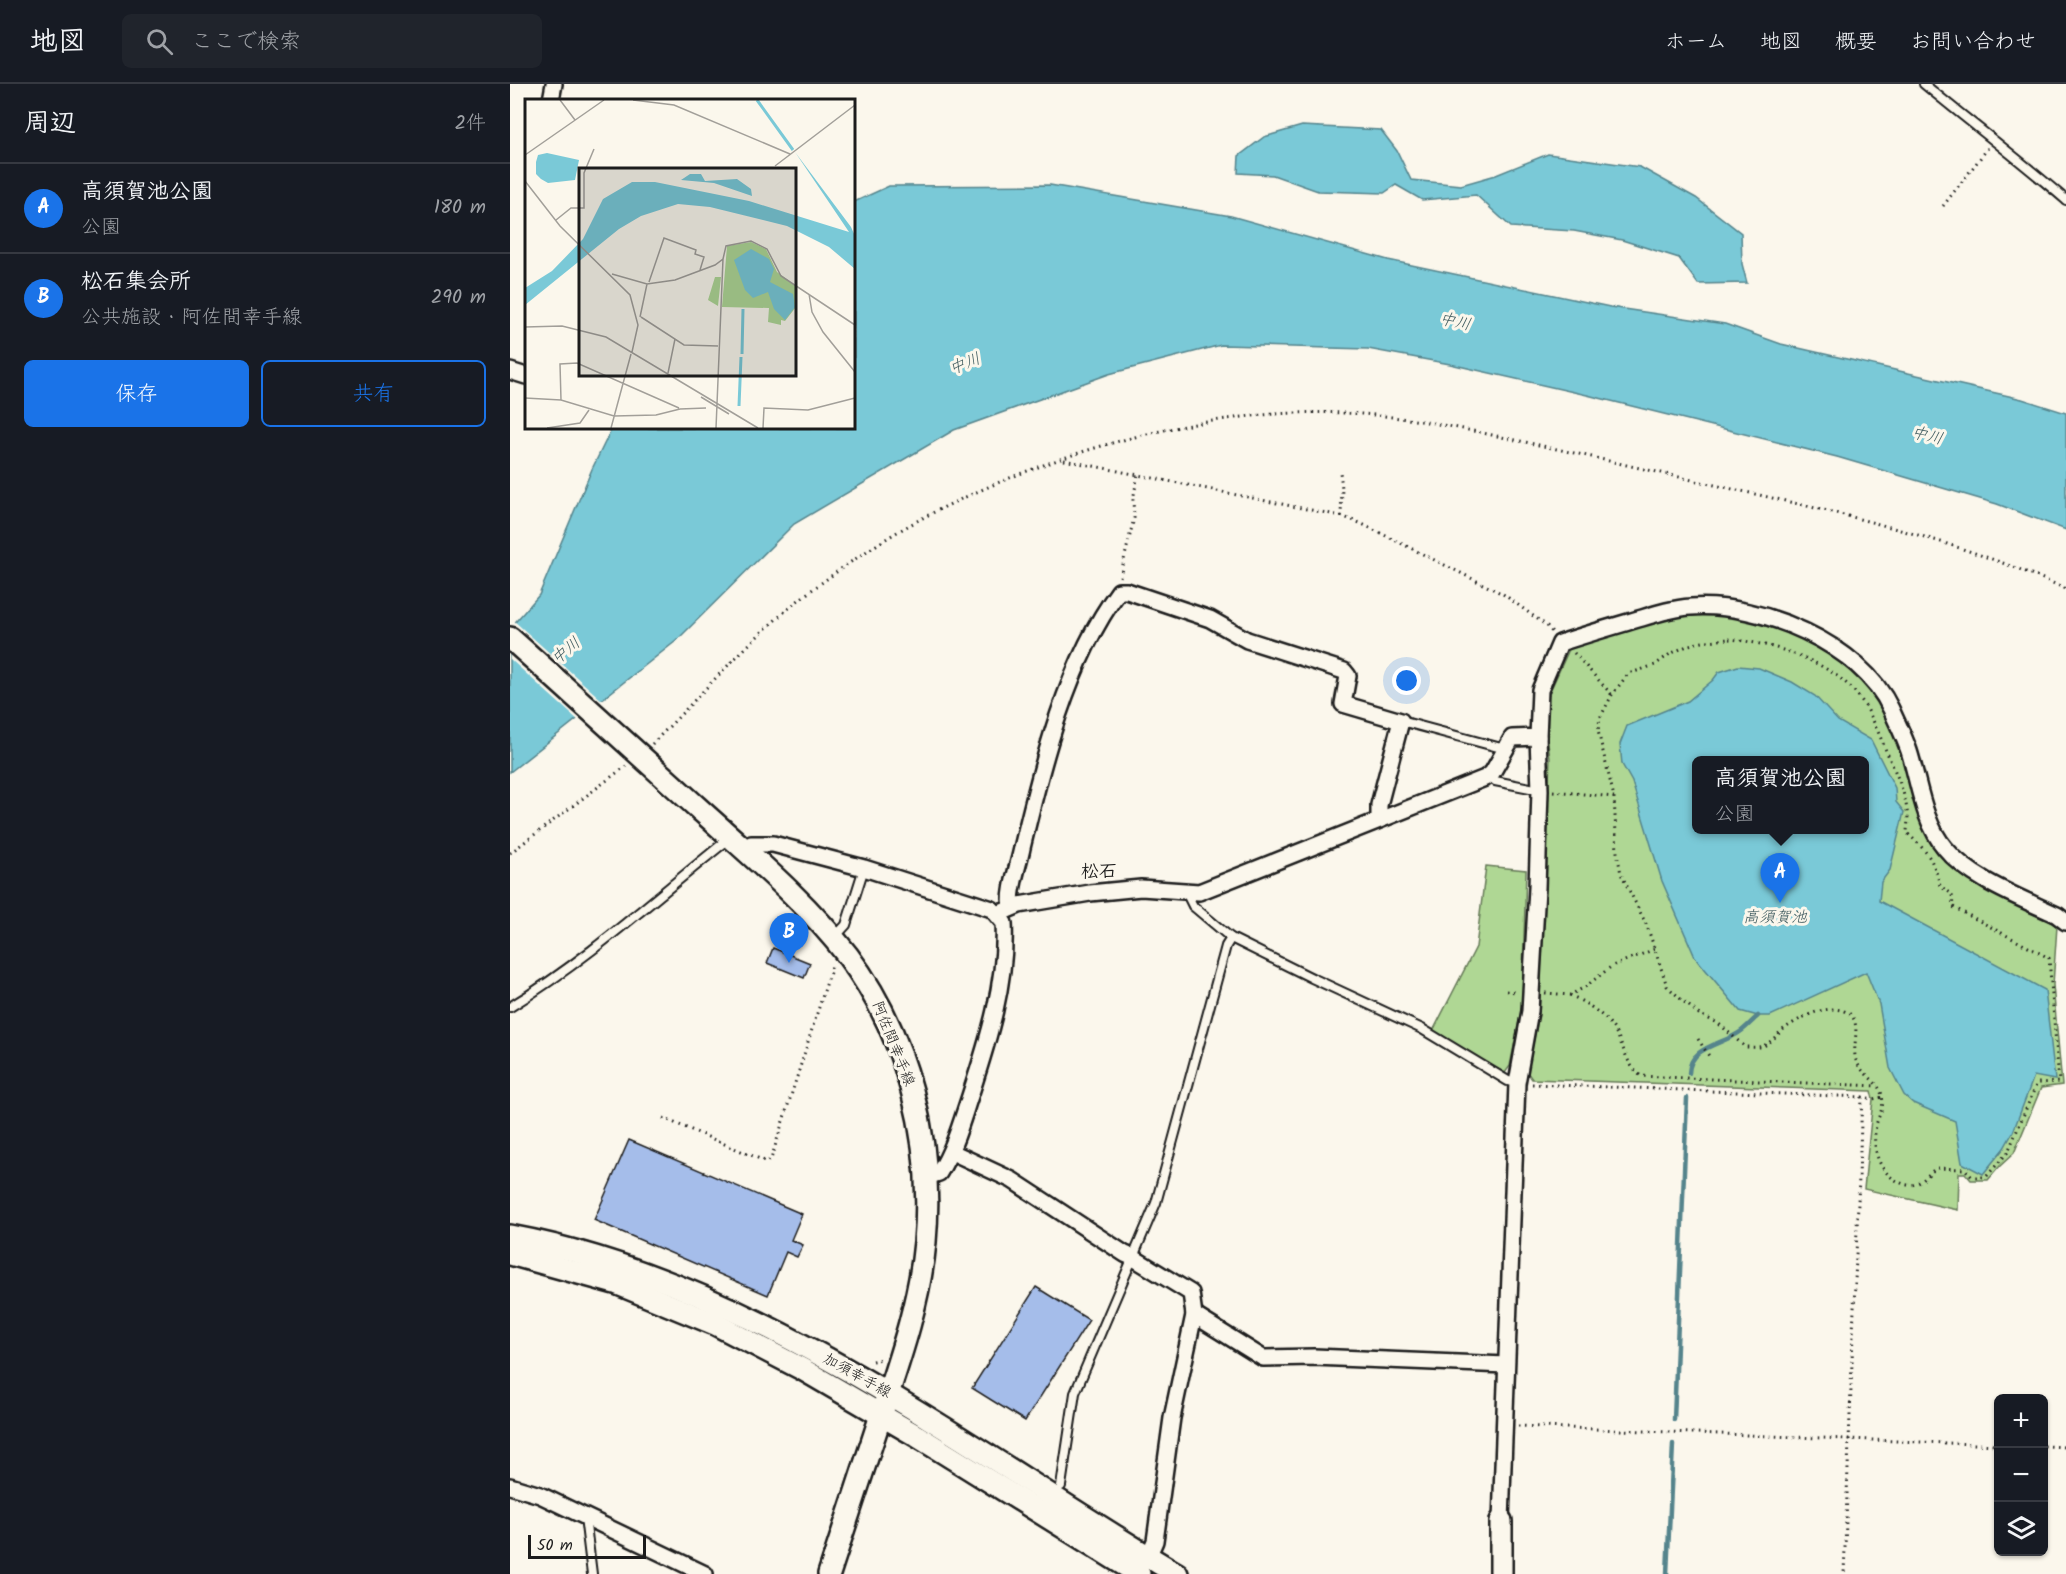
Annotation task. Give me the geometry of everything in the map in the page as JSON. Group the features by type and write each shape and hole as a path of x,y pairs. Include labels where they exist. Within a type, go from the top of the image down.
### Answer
{"main road":[{"name":"阿佐間幸手線","path":"510,639 737,843 813,915 837,944 874,998 890,1029 906,1071 916,1107 926,1177 927,1221 921,1274 908,1333 829,1574"},
{"name":"加須幸手線","path":"510,1236 593,1255 648,1274 699,1294 762,1324 888,1394 1143,1565"},
{"name":"加須幸手線","path":"510,1254 618,1284 715,1324 802,1369 1143,1565 1177,1574"},
{"path":"1501,1521 1502,1574"}],"street":[{"path":"551,99 554,84"},
{"path":"510,371 525,376"},
{"path":"1012,907 1011,894 1057,717 1095,627 1119,591 1127,591 1210,619 1247,640 1344,671 1348,676 1343,704 1401,722 1379,805 1378,819"},
{"path":"1501,1521 1517,1083 1524,1054 1532,993 1540,790 1538,737 1540,690 1565,645 1662,612 1689,607 1709,606 1742,610 1803,630 1860,666 1885,697 1908,748 1934,830 1944,847 1957,860 1991,882 2057,915 2066,922"},
{"path":"998,914 1012,907 1090,893 1141,888 1199,892 1378,819 1442,796 1489,775 1512,738 1538,737"},
{"path":"737,843 773,844 864,868 992,909 1004,923 1005,936 995,1008 981,1064 952,1152 939,1173 926,1177"},
{"path":"952,1152 1012,1180 1125,1254 1191,1293 1194,1315 1172,1418 1155,1540 1143,1565"},
{"path":"1194,1315 1263,1358 1314,1357 1506,1365"},
{"path":"510,1486 540,1495 705,1574"}],"lane":[{"path":"1924,84 2066,200"},
{"path":"1401,722 1505,749"},
{"path":"1489,775 1495,781 1540,790"},
{"path":"510,1007 737,843"},
{"path":"837,944 846,925 864,868"},
{"path":"1186,892 1193,906 1231,938 1422,1029 1508,1081 1517,1083"},
{"path":"1060,1486 1076,1393 1156,1203 1226,946 1231,938"},
{"path":"585,1516 592,1574"}],"path":[{"path":"1943,206 1992,141"},
{"path":"510,853 633,749 813,589 914,522 1001,481 1062,459 1141,436 1221,419 1263,414 1322,412 1423,421 1887,525 1949,543 2066,589"},
{"path":"1062,459 1341,516 1360,523 1503,594 1547,626 1612,695"},
{"path":"1340,472 1341,516"},
{"path":"1119,591 1119,582 1134,518 1134,489 1138,474"},
{"path":"1718,640 1749,641 1785,651 1839,677 1858,696 1872,718 1901,787 1907,811 1907,833 1924,848 1935,865 1940,886 1952,894 1953,908 2049,958 2059,1082 2037,1083 2008,1152 1986,1177 1972,1177 1965,1169 1937,1168 1916,1184 1904,1185 1887,1174 1880,1164 1875,1143 1876,1125 1884,1103 1878,1086 1858,1064 1855,1056 1856,1028 1851,1015 1843,1010 1811,1014 1784,1029 1764,1046 1753,1047 1741,1045 1718,1023 1700,1015 1667,986 1643,916 1621,874 1617,852 1614,797 1598,732 1600,718 1612,695 1628,674 1655,665 1670,654 1689,645 1718,640"},
{"path":"1540,790 1614,797"},
{"path":"663,1118 767,1162 771,1159 837,944"},
{"path":"1570,995 1585,987 1612,966 1655,949"},
{"path":"1540,993 1570,995 1586,1003 1614,1030 1632,1067 1641,1076 1878,1086"},
{"path":"1698,1039 1711,1059"},
{"path":"1517,1083 1873,1099 1882,1097"},
{"path":"1844,1574 1862,1097"},
{"path":"873,1361 885,1358"},
{"path":"1503,1425 1994,1445"},
{"path":"2048,1446 2066,1447"}],"green space":[{"path":"1685,613 1741,616 1788,629 1848,665 1878,698 1893,728 1927,828 1955,867 2057,926 2053,985 2062,1085 2041,1088 2014,1153 1988,1180 1971,1180 1965,1173 1959,1173 1958,1210 1864,1189 1873,1099 1871,1091 1532,1079 1527,1072 1539,1015 1550,758 1546,730 1546,700 1571,645"},
{"path":"1486,866 1526,870 1522,1006 1510,1066 1505,1073 1432,1033 1476,947"}],"water":[{"path":"1302,126 1381,130 1397,151 1411,180 1461,185 1496,175 1548,154 1640,167 1696,198 1741,233 1742,264 1747,283 1698,284 1679,258 1622,240 1574,231 1511,227 1476,195 1422,200 1396,185 1384,193 1318,191 1273,175 1238,173 1239,156 1264,137"},
{"name":"中川","path":"1050,185 1231,216 1388,260 1610,307 1725,324 1781,344 2022,399 2066,413 2066,530 1997,504 1837,457 1587,395 1450,364 1368,349 1221,345 1109,374 954,430 794,524 676,641 510,772 510,628 539,595 592,469 612,429 855,429 855,202 889,186"},
{"name":"高須賀池","path":"1738,666 1759,668 1792,682 1815,696 1838,721 1871,740 1895,788 1896,802 1904,812 1890,870 1881,882 1879,901 2045,990 2055,1080 2034,1076 2013,1132 2004,1148 1983,1174 1962,1163 1955,1121 1913,1103 1904,1095 1890,1068 1879,1004 1866,972 1770,1016 1758,1016 1740,1011 1695,957 1662,881 1632,782 1622,764 1620,744 1627,726 1688,701 1719,672"}],"pier":[{"path":"513,620 604,702 579,721 510,659 510,623"}],"building":[{"path":"773,948 810,963 804,978 767,963"},
{"path":"629,1140 802,1214 791,1240 803,1245 797,1257 786,1252 768,1295 594,1220"},
{"path":"1036,1287 1089,1320 1025,1421 972,1388"}],"waterway":[{"path":"1689,1073 1691,1064 1701,1052 1740,1032 1758,1016"},
{"path":"1674,1420 1687,1098"},
{"path":"1667,1574 1673,1444"}],"place":[{"name":"高須賀池公園","path":"1780,903"},
{"name":"松石集会所","path":"789,963"}],"district":[{"name":"松石","path":"1099,872"}]}
